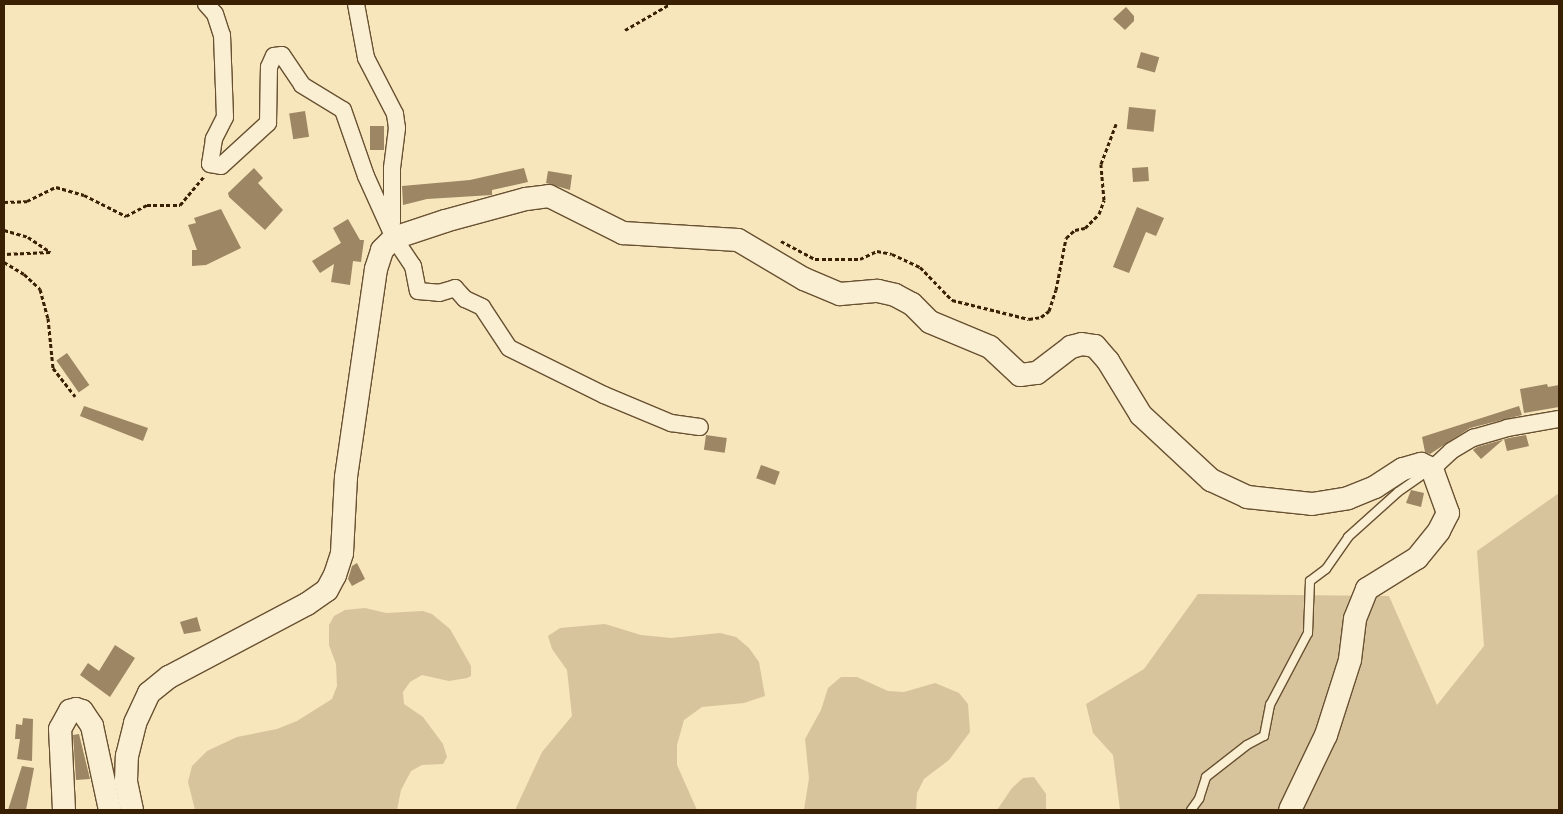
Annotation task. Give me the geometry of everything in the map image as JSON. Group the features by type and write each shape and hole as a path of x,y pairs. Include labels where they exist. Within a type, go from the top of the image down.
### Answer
{"main road":[{"path":"132,810 126,781 127,756 135,723 149,693 169,677 307,604 327,590 335,575 342,553 346,477 376,269 382,250 394,238 526,199 550,196 623,233 738,240 804,279 840,294 878,291 895,295 912,304 930,322 990,347 1010,369 1020,375 1037,373 1072,347 1095,346 1108,361 1141,416 1211,480 1247,497 1312,504 1348,498 1375,487 1403,469 1421,464 1432,469 1448,513 1439,531 1417,558 1366,589 1355,619 1350,660 1326,735 1290,810"},
{"path":"64,810 60,729 70,711 76,709 82,711 92,726 110,810"}],"street":[{"path":"206,4 215,14 222,35 225,117 214,139 210,164 221,166 268,124 269,67 274,56 282,55 302,85 343,110 366,176 394,238 413,266 418,291 439,293 455,288 465,299 482,307 508,348 612,398 671,423 700,427"},
{"path":"356,4 366,58 395,114 397,128 392,168 394,238"},
{"path":"1432,469 1451,451 1473,438 1507,428 1559,419"}],"lane":[{"path":"1191,810 1199,799 1206,777 1247,745 1264,736 1270,705 1308,633 1310,581 1326,569 1348,537 1398,492 1432,469"}],"path":[{"path":"625,30 670,4"},
{"path":"777,240 815,259 860,259 877,251 892,254 920,267 952,300 1029,319 1041,317 1049,311 1056,290 1066,238 1074,230 1085,228 1099,214 1104,200 1101,164 1116,124"},
{"path":"4,202 27,201 56,188 84,195 126,216 148,206 180,205 200,183 210,164"},
{"path":"4,230 28,237 50,252 4,254"},
{"path":"4,262 24,274 40,289 48,318 53,368 75,396"}],"shaded area":[{"path":"1559,493 1559,810 1120,810 1113,755 1093,733 1086,704 1144,669 1198,594 1389,596 1437,705 1484,646 1477,551"},
{"path":"365,608 386,613 423,611 432,614 450,629 471,666 471,676 467,678 449,681 422,675 410,682 403,692 404,704 423,717 443,744 447,757 443,764 422,765 411,771 401,790 397,810 195,810 188,782 192,766 207,751 237,737 277,729 297,721 332,699 337,686 336,664 329,645 329,625 334,616 345,610"},
{"path":"605,624 641,635 671,638 720,633 736,637 749,648 759,662 765,696 744,703 702,707 684,720 677,745 677,765 697,810 515,810 542,752 572,716 567,670 552,649 548,636 560,628"},
{"path":"841,677 857,677 888,691 904,692 935,683 959,693 968,704 970,732 949,760 924,779 917,793 916,810 804,810 809,778 805,739 821,710 828,688"},
{"path":"1034,777 1046,794 1046,810 997,810 1012,788 1023,778"}],"building":[{"path":"1126,7 1134,16 1134,21 1125,30 1113,19"},
{"path":"1141,52 1159,57 1155,73 1137,67"},
{"path":"1129,107 1156,110 1154,132 1127,129"},
{"path":"305,111 309,137 293,139 289,114"},
{"path":"370,126 384,126 384,150 370,150"},
{"path":"1148,167 1149,181 1133,182 1132,168"},
{"path":"254,168 263,178 258,183 283,210 265,230 229,197 228,193"},
{"path":"524,168 528,182 492,190 492,195 427,199 403,205 402,186 470,180"},
{"path":"548,171 572,175 570,190 546,183"},
{"path":"1137,207 1164,218 1156,236 1146,232 1129,273 1113,267"},
{"path":"221,209 241,248 206,265 192,266 192,250 197,250 188,225 196,223 194,218"},
{"path":"348,219 360,240 364,240 361,262 353,261 350,285 331,282 334,264 320,273 312,261 341,243 333,228"},
{"path":"67,353 89,385 79,392 56,360"},
{"path":"1547,384 1548,387 1559,385 1559,407 1524,413 1520,389"},
{"path":"84,406 148,428 143,441 80,416"},
{"path":"1519,406 1522,415 1470,428 1430,454 1425,452 1422,437"},
{"path":"706,435 727,438 725,453 704,450"},
{"path":"1526,435 1529,446 1507,451 1504,439"},
{"path":"1503,440 1481,459 1473,450 1477,447"},
{"path":"761,465 780,472 775,485 756,478"},
{"path":"1411,490 1424,493 1421,507 1406,503"},
{"path":"357,563 365,579 352,586 348,579 352,566"},
{"path":"197,617 201,631 184,634 180,622"},
{"path":"115,645 135,658 110,697 80,675 88,663 99,671"},
{"path":"23,718 33,719 32,761 17,759 20,739 15,739 16,724 22,725"},
{"path":"79,734 90,779 76,780 73,735"},
{"path":"22,766 34,768 26,810 8,810"}]}
